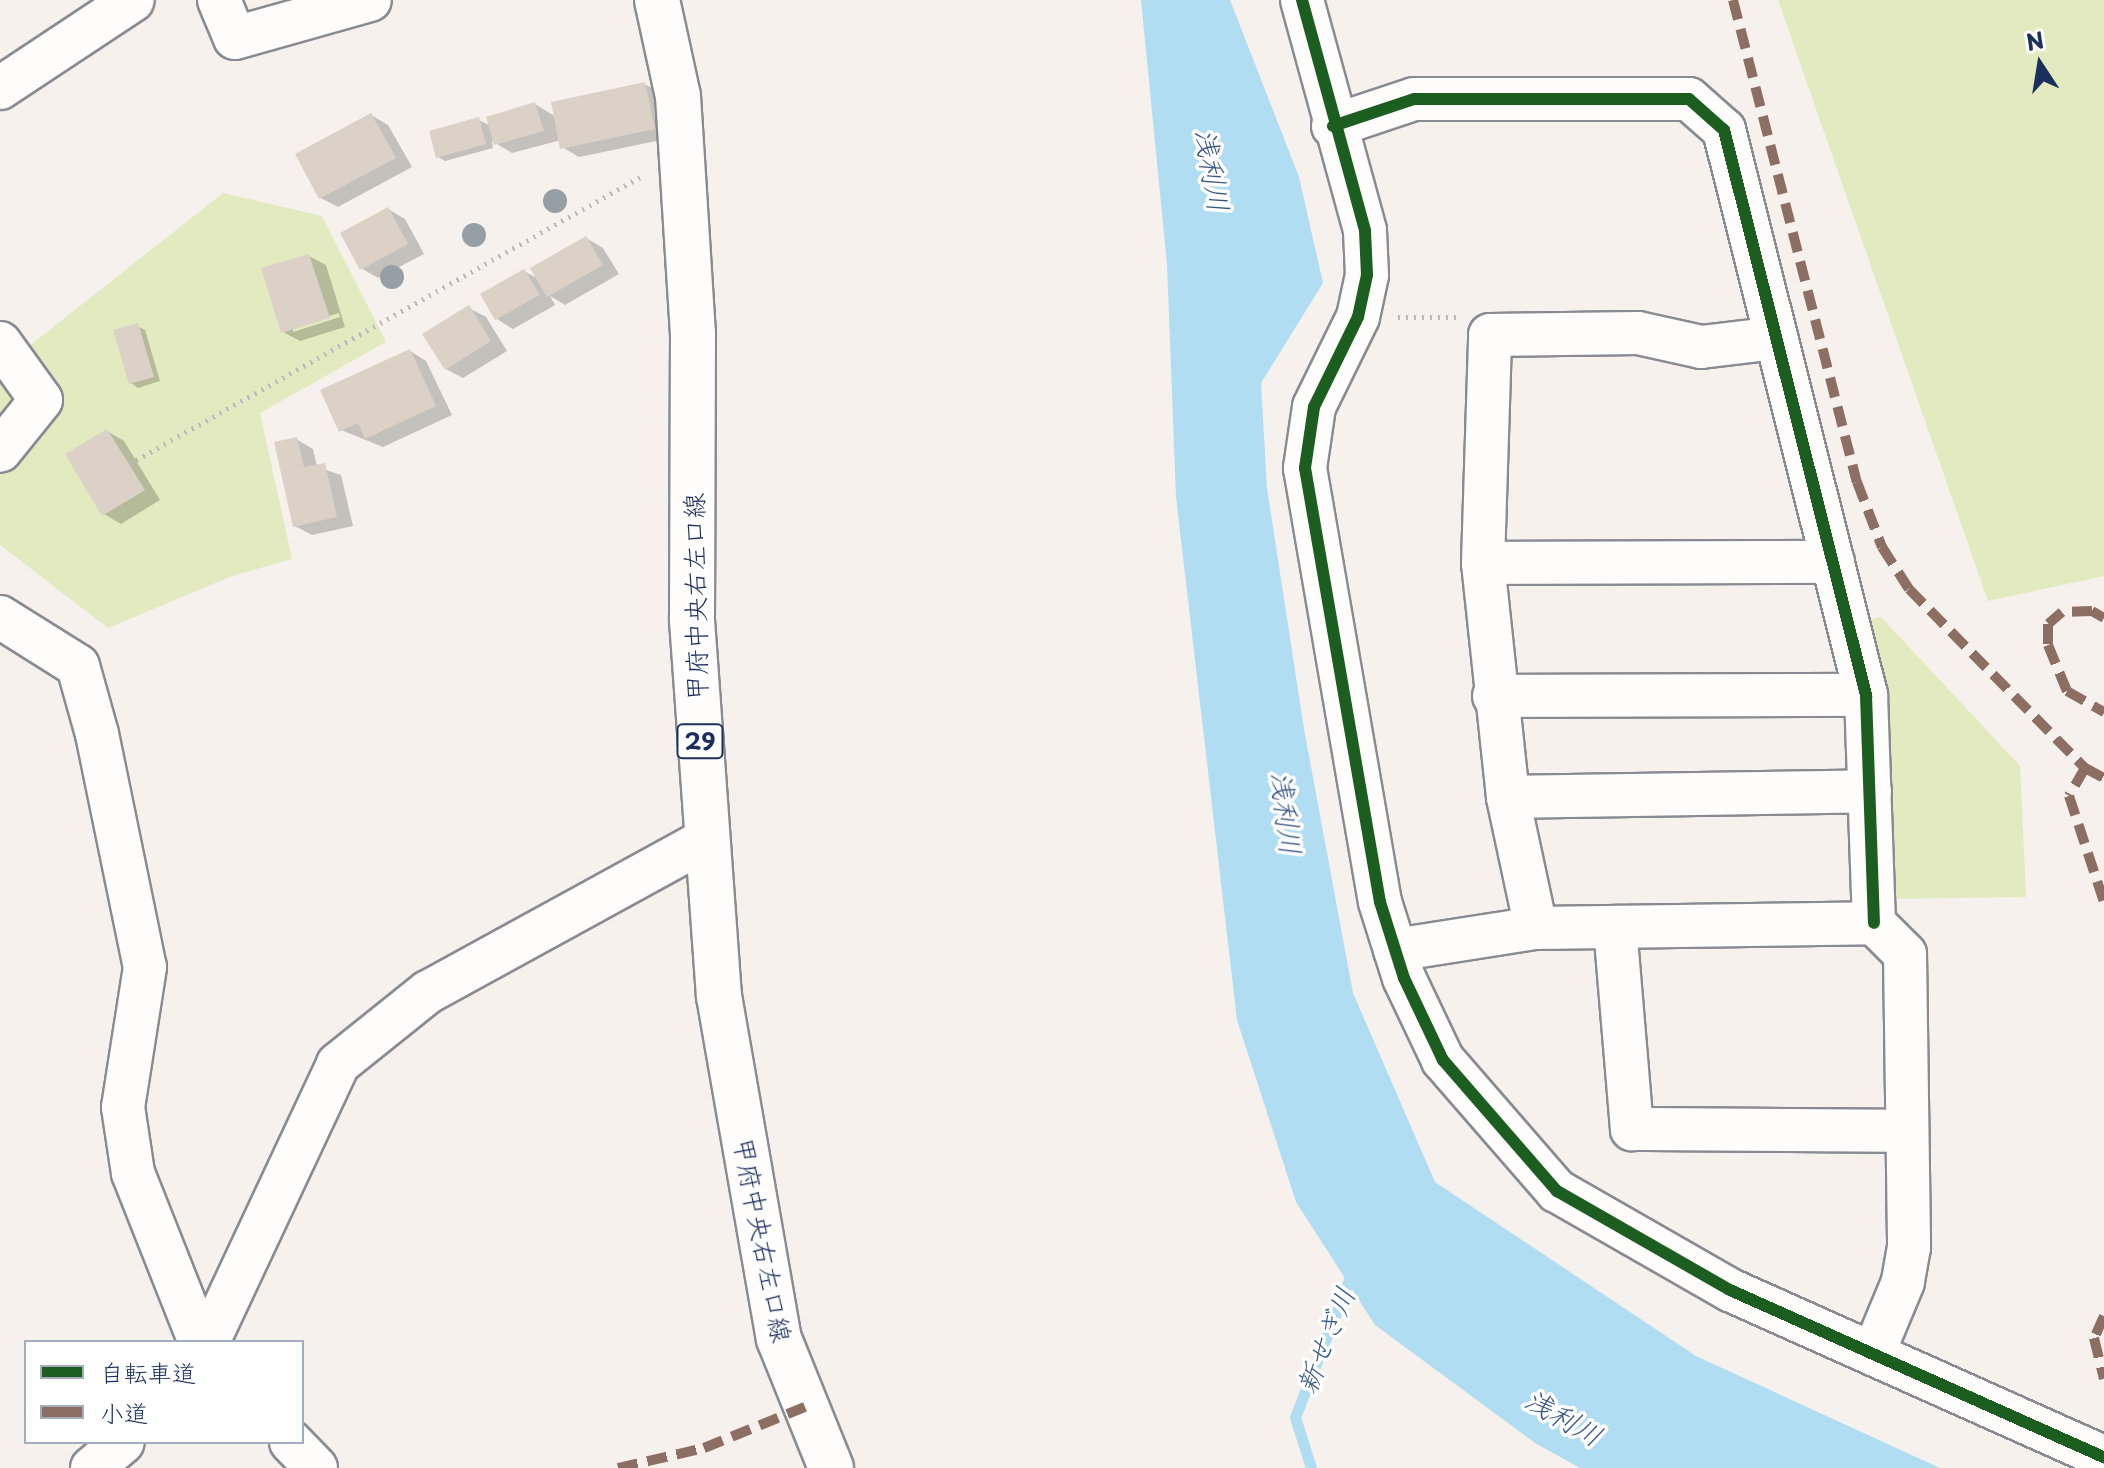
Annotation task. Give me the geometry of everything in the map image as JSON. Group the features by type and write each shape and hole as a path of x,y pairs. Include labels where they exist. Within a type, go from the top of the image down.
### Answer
{"main road":[{"name":"甲府中央右左口線","path":"657,0 678,96 693,334 692,620 719,996 779,1339 831,1468"}],"street":[{"path":"0,88 133,0"},
{"path":"219,0 235,38 370,0"},
{"path":"1303,0 1333,126 1365,231 1367,275 1358,317 1314,407 1305,468 1380,902 1395,950 1443,1060 1557,1191 1730,1290 2104,1457"},
{"path":"1333,126 1414,99 1689,99 1724,130 1866,695 1874,923 1905,954 1909,1247 1903,1282 1873,1354"},
{"path":"1536,928 1508,797 1494,696 1483,563 1490,335 1638,333 1701,347 1776,338"},
{"path":"0,343 41,400 0,451"},
{"path":"1483,563 1833,562"},
{"path":"0,617 78,666 97,734 145,967 123,1107 133,1173 199,1340"},
{"path":"1494,696 1866,695"},
{"path":"1508,797 1870,791"},
{"path":"209,1340 338,1064 428,992 706,840"},
{"path":"1395,950 1536,928 1874,923"},
{"path":"1615,927 1632,1129 1907,1131"},
{"path":"92,1468 121,1444"},
{"path":"293,1444 316,1468"}],"path":[{"path":"129,464 681,154"},
{"path":"1358,317 1481,317 1490,335"}],"green space":[{"path":"1778,0 2104,0 2104,576 1988,601"},
{"path":"223,193 322,216 386,342 260,413 292,559 232,576 108,628 0,545 0,369"},
{"path":"1881,617 2020,766 2026,897 1886,899 1865,621"}],"water":[{"name":"浅利川","path":"1141,0 1230,0 1299,177 1323,283 1261,383 1267,488 1304,729 1353,993 1435,1182 1696,1356 1940,1468 1580,1468 1535,1443 1375,1325 1296,1202 1237,1020 1176,497 1167,264"}],"building":[{"path":"645,82 655,129 560,149 551,102"},
{"path":"535,102 544,131 494,145 486,117"},
{"path":"371,113 396,158 319,199 295,154"},
{"path":"479,117 486,144 436,158 429,131"},
{"path":"388,207 408,244 360,270 340,233"},
{"path":"586,236 603,265 547,297 530,268"},
{"path":"309,254 330,318 281,333 261,268"},
{"path":"524,269 540,295 495,320 480,294"},
{"path":"469,305 491,341 445,370 422,334"},
{"path":"138,323 154,377 129,384 113,330"},
{"path":"410,349 436,406 365,439 358,423 339,432 320,390"},
{"path":"107,429 145,490 102,516 65,454"},
{"path":"297,437 304,467 325,463 337,517 293,527 274,442"}],"waterway":[{"name":"新せぎ川","path":"1311,1468 1295,1417 1353,1270"}],"marked path":[{"path":"1733,0 1857,482 1882,547 1909,589 2085,768 2104,778"},
{"path":"2104,618 2092,611 2062,612 2048,624 2048,645 2067,691 2104,712"},
{"path":"2085,768 2069,796 2104,902"},
{"path":"2104,1316 2094,1338 2104,1379"},
{"path":"618,1468 704,1448 805,1407"}],"cycle path":[{"path":"1302,0 1365,231 1367,275 1358,317 1314,407 1305,468 1380,902 1404,978 1443,1060 1557,1191 1730,1290 2104,1457"},
{"path":"1333,126 1414,99 1689,99 1724,130 1866,695 1874,923"}]}
